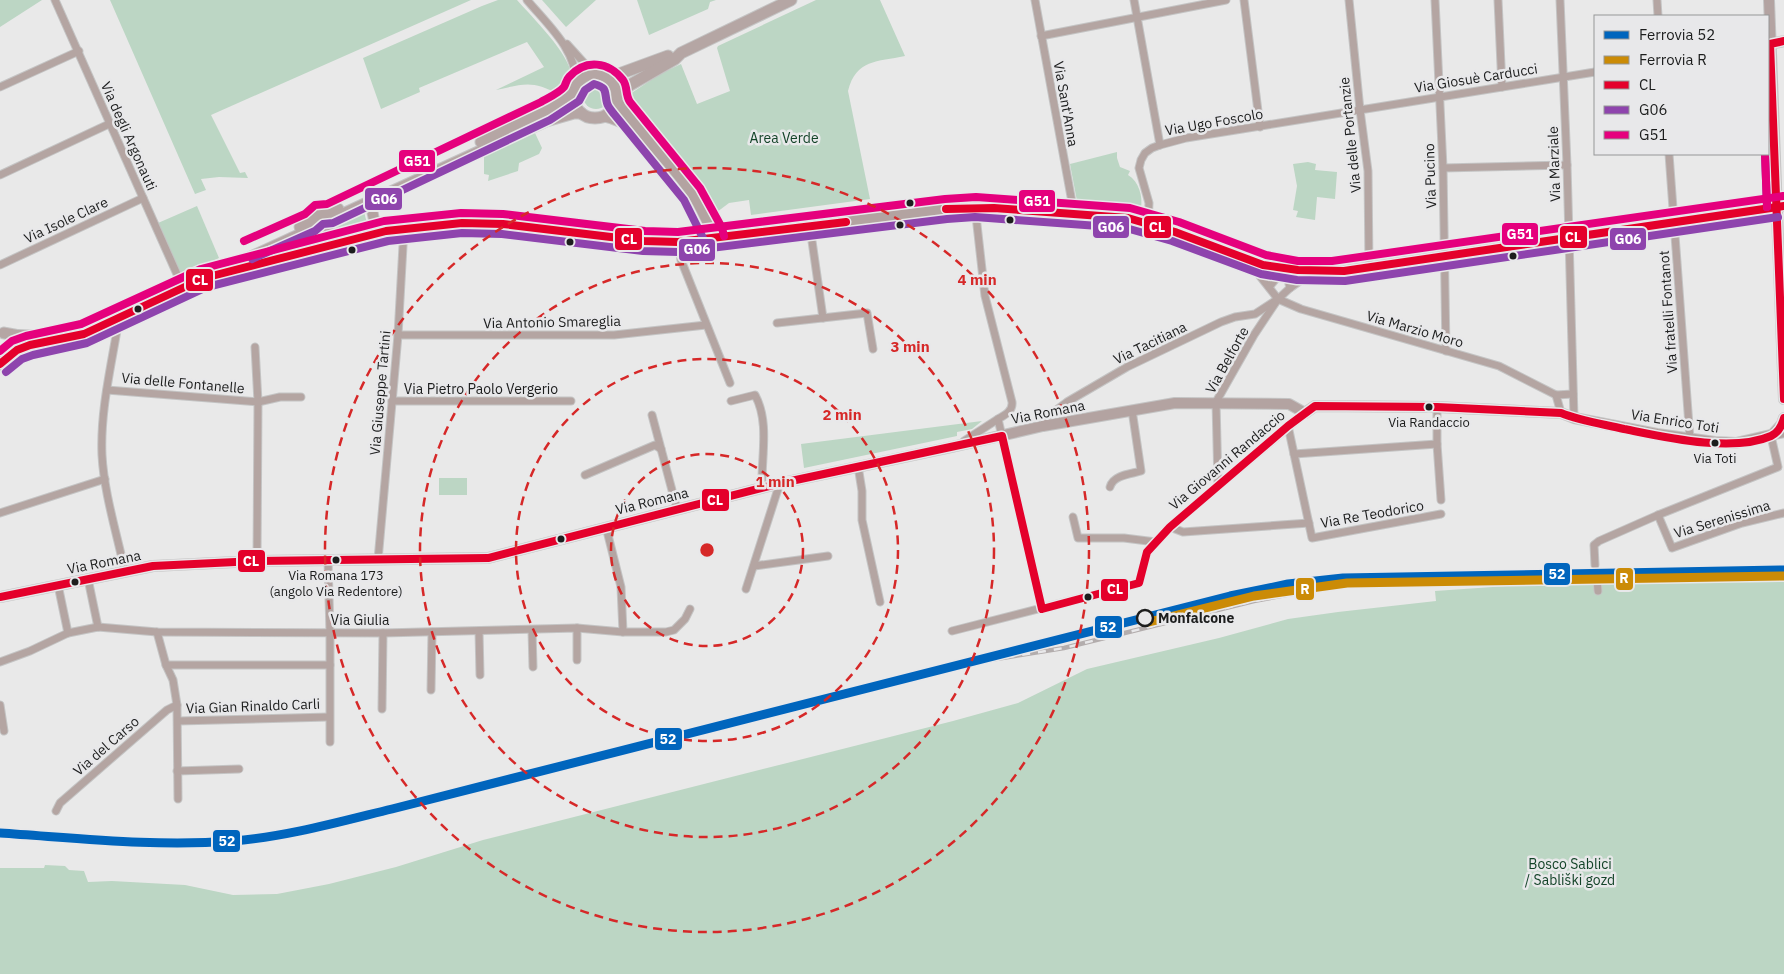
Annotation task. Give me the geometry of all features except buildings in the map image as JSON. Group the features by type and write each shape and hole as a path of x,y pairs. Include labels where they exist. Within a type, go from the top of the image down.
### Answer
{"main road":[{"path":"0,364 9,355 30,344 54,342 84,334 202,275 376,199 546,121 574,113 581,113 591,118 601,117 613,109 617,98 630,85 682,53 791,0"},
{"path":"608,78 673,54 682,53"},
{"path":"322,222 560,102 575,89 584,77 594,74 608,78 614,84 617,98"},
{"path":"575,89 574,102 581,113"},
{"path":"2,332 16,336 44,335 71,330 180,281 202,275"},
{"path":"2,332 8,336 11,346 9,355"}],"street":[{"name":"Via degli Argonauti","path":"55,0 180,281"},
{"path":"527,0 562,41 576,69 575,89"},
{"name":"Via Sant'Anna","path":"1035,0 1074,214"},
{"path":"1134,0 1160,145"},
{"path":"1041,36 1226,0"},
{"path":"1244,0 1260,127"},
{"name":"Via delle Portanzie","path":"1349,0 1368,171 1369,268"},
{"name":"Via Pucino","path":"1435,0 1438,97 1443,168 1446,351"},
{"path":"1498,0 1502,87"},
{"name":"Via Marziale","path":"1560,0 1574,418"},
{"path":"1657,0 1658,15"},
{"path":"1769,0 1769,44 1781,207 1784,399"},
{"path":"562,41 568,44 594,74"},
{"path":"1769,44 1784,41"},
{"path":"0,87 79,51"},
{"name":"Via Giosuè Carducci","path":"1360,110 1594,72"},
{"path":"617,98 630,119 692,194 706,218 714,238"},
{"name":"Via Ugo Foscolo","path":"1148,222 1149,202 1139,168 1145,153 1160,145 1186,138 1360,110"},
{"path":"601,117 626,125 645,136"},
{"path":"0,175 110,124"},
{"name":"Via fratelli Fontanot","path":"1669,155 1690,439"},
{"path":"1443,168 1567,165"},
{"name":"Via Isole Clare","path":"0,265 143,198"},
{"path":"376,199 372,208 373,216 377,225 386,231"},
{"path":"202,275 404,228 462,223 502,224 644,241 678,242 975,207 1128,218 1148,222 1268,266 1314,271 1344,271 1781,207"},
{"path":"952,448 976,435 1010,411 1012,407 985,296 975,207"},
{"path":"322,222 329,235 337,244"},
{"path":"810,227 823,318"},
{"name":"Via Giuseppe Tartini","path":"378,560 398,335 404,228"},
{"path":"678,242 681,260 730,383"},
{"name":"Via Marzio Moro","path":"1246,259 1278,299 1301,309 1499,366 1556,395"},
{"path":"1269,287 1284,268"},
{"path":"1284,268 1290,288"},
{"name":"Via Belforte","path":"1218,484 1216,402 1254,335 1278,299 1314,271"},
{"name":"Via Tacitiana","path":"1044,426 1047,417 1067,402 1127,367 1221,322 1260,312 1278,299"},
{"path":"778,323 867,313 872,349"},
{"path":"119,318 107,390 102,441 106,479 125,572"},
{"name":"Via Antonio Smareglia","path":"398,335 614,335 706,325"},
{"name":"Via delle Fontanelle","path":"255,347 258,402 257,562"},
{"name":"Via delle Fontanelle","path":"107,390 258,402 280,397 300,397"},
{"path":"1561,413 1556,395 1573,394"},
{"path":"731,401 755,395 758,401 763,422 762,487"},
{"name":"Via Pietro Paolo Vergerio","path":"392,402 571,401"},
{"name":"Via Romana","path":"0,596 153,566 328,560 488,558 762,487 952,448 1044,426 1132,410 1175,403 1216,402 1289,404 1305,413"},
{"name":"Via Giovanni Randaccio","path":"1042,609 1139,583 1147,552 1170,526 1288,426 1315,406 1437,407 1561,413 1574,418"},
{"path":"1437,407 1440,500"},
{"path":"1110,487 1111,482 1116,478 1141,471 1132,410"},
{"path":"652,415 677,509"},
{"name":"Via Enrico Toti","path":"1574,418 1690,439 1736,443 1784,432"},
{"path":"1595,565 1594,545 1599,541 1778,467 1771,436 1782,424 1784,418"},
{"path":"952,631 1042,609 998,419"},
{"path":"1288,426 1309,523"},
{"path":"1294,454 1437,444"},
{"path":"585,475 655,445 661,450"},
{"path":"858,466 862,491 862,520 880,602"},
{"path":"0,513 106,479"},
{"path":"746,589 778,489 777,484"},
{"name":"Via Serenissima","path":"1658,515 1672,548 1742,523 1784,513"},
{"name":"Via Re Teodorico","path":"1170,526 1183,532 1309,523 1312,538 1441,514"},
{"path":"1073,517 1078,538 1124,538 1156,542"},
{"path":"606,527 622,587 623,632"},
{"path":"754,566 828,556"},
{"path":"328,560 330,742"},
{"path":"88,579 98,627"},
{"path":"1597,579 1598,591"},
{"path":"58,585 68,633"},
{"name":"Via Giulia","path":"0,662 30,651 68,633 98,627 157,632 383,633 577,628 623,632 666,632 674,630 685,619 690,609"},
{"path":"577,628 577,660"},
{"path":"532,630 533,666"},
{"path":"479,631 480,675"},
{"path":"157,632 166,665 173,680 177,705 178,799"},
{"path":"431,690 432,632"},
{"path":"382,709 383,633"},
{"path":"166,665 330,665"},
{"path":"0,705 4,731"},
{"name":"Via del Carso","path":"56,811 60,803 167,710 177,705"},
{"name":"Via Gian Rinaldo Carli","path":"178,721 329,717"},
{"path":"177,771 239,769"}],"green space":[{"path":"0,0 42,0 0,27"},
{"path":"110,0 471,0 211,115 240,173 245,172 248,178 219,177 201,179 206,190 195,194"},
{"path":"498,0 517,0 558,47 570,68 571,76 567,87 559,95 535,85 514,86 496,90 544,67 527,42 419,88 420,92 381,109 363,58"},
{"path":"542,0 596,0 566,27"},
{"path":"637,0 716,0 710,2 708,9 649,35"},
{"name":"Area Verde","path":"816,0 880,0 905,56 877,61 862,67 856,73 848,91 870,199 751,215 749,200 729,203 713,215 707,206 711,205 633,107 630,94 660,74 681,64 697,104 730,91 718,46"},
{"path":"596,83 605,87 609,96 605,105 596,109 587,105 583,96 587,87"},
{"path":"535,133 542,148 539,154 519,163 518,171 488,181 489,175 484,174 484,155"},
{"path":"1117,152 1120,167 1130,171 1128,175 1135,181 1141,194 1141,208 1082,206 1077,201 1070,164"},
{"path":"1308,162 1316,164 1315,170 1337,172 1335,199 1317,197 1315,220 1296,217 1298,211 1293,210 1297,186 1293,164"},
{"path":"197,206 219,258 180,277 158,223"},
{"path":"364,212 367,223 372,228 337,238 334,236 331,228"},
{"path":"324,232 328,241 277,253 316,233"},
{"path":"982,421 972,429 957,432 957,436 804,468 801,444"},
{"path":"439,478 467,478 467,495 439,495"},
{"name":"Bosco Sablici / Sabliški gozd","path":"1784,578 1784,974 0,974 0,868 44,868 45,865 65,866 69,870 84,871 88,882 112,881 185,885 233,895 277,894 329,884 396,867 483,840 953,721 1018,703 1087,669 1219,638 1288,619 1436,601 1435,591 1507,586 1561,586 1593,579"}],"tunnel":[{"path":"1595,565 1597,579"}],"railway":[{"path":"959,665 1064,648 1254,601 1318,589 1362,585 1529,581 1592,573"}],"rail line":[{"name":"52","path":"0,833 174,843 232,841 292,833 1230,596 1288,584 1343,578 1784,570"},
{"name":"R","path":"1149,622 1254,596 1347,583 1784,576"}],"transit line":[{"name":"CL","path":"1784,41 1770,44 1784,399"},
{"name":"G51","path":"244,241 305,214 315,205 327,204 541,102 562,89 568,78 576,71 590,65 604,66 611,69 623,80 630,102 700,188 722,228 724,236"},
{"name":"G06","path":"252,259 315,231 323,224 333,223 550,120 579,101 585,90 594,84 603,89 610,108 684,200 704,240"},
{"name":"G06","path":"1765,155 1767,207"},
{"name":"G51","path":"1765,155 1767,207"},
{"name":"G51","path":"0,351 12,341 26,336 81,324 201,269 384,221 461,213 503,214 645,231 678,232 945,199 976,197 1130,208 1179,222 1266,255 1298,261 1332,261 1783,196"},
{"name":"CL","path":"946,209 994,208 1128,218 1175,232 1263,265 1298,270 1344,271 1784,206"},
{"name":"G06","path":"6,372 22,359 87,343 207,287 388,241 462,233 502,234 643,251 678,252 975,217 1126,228 1172,241 1261,274 1297,280 1345,281 1778,217"},
{"name":"CL","path":"0,364 17,350 30,345 84,334 204,278 386,231 462,223 503,224 644,241 678,242 846,222"},
{"name":"CL","path":"0,597 153,566 257,561 488,558 777,484 1002,436 1042,609 1139,583 1147,552 1170,527 1288,426 1315,406 1437,407 1561,413 1592,422 1658,436 1718,443 1755,441 1771,436 1776,433 1784,418"}],"place":[{"name":"Via Randaccio","path":"1429,407"},
{"name":"Via Toti","path":"1715,443"},
{"name":"Via Romana 173 (angolo Via Redentore)","path":"336,560"},
{"name":"Monfalcone","path":"1145,618"}]}
